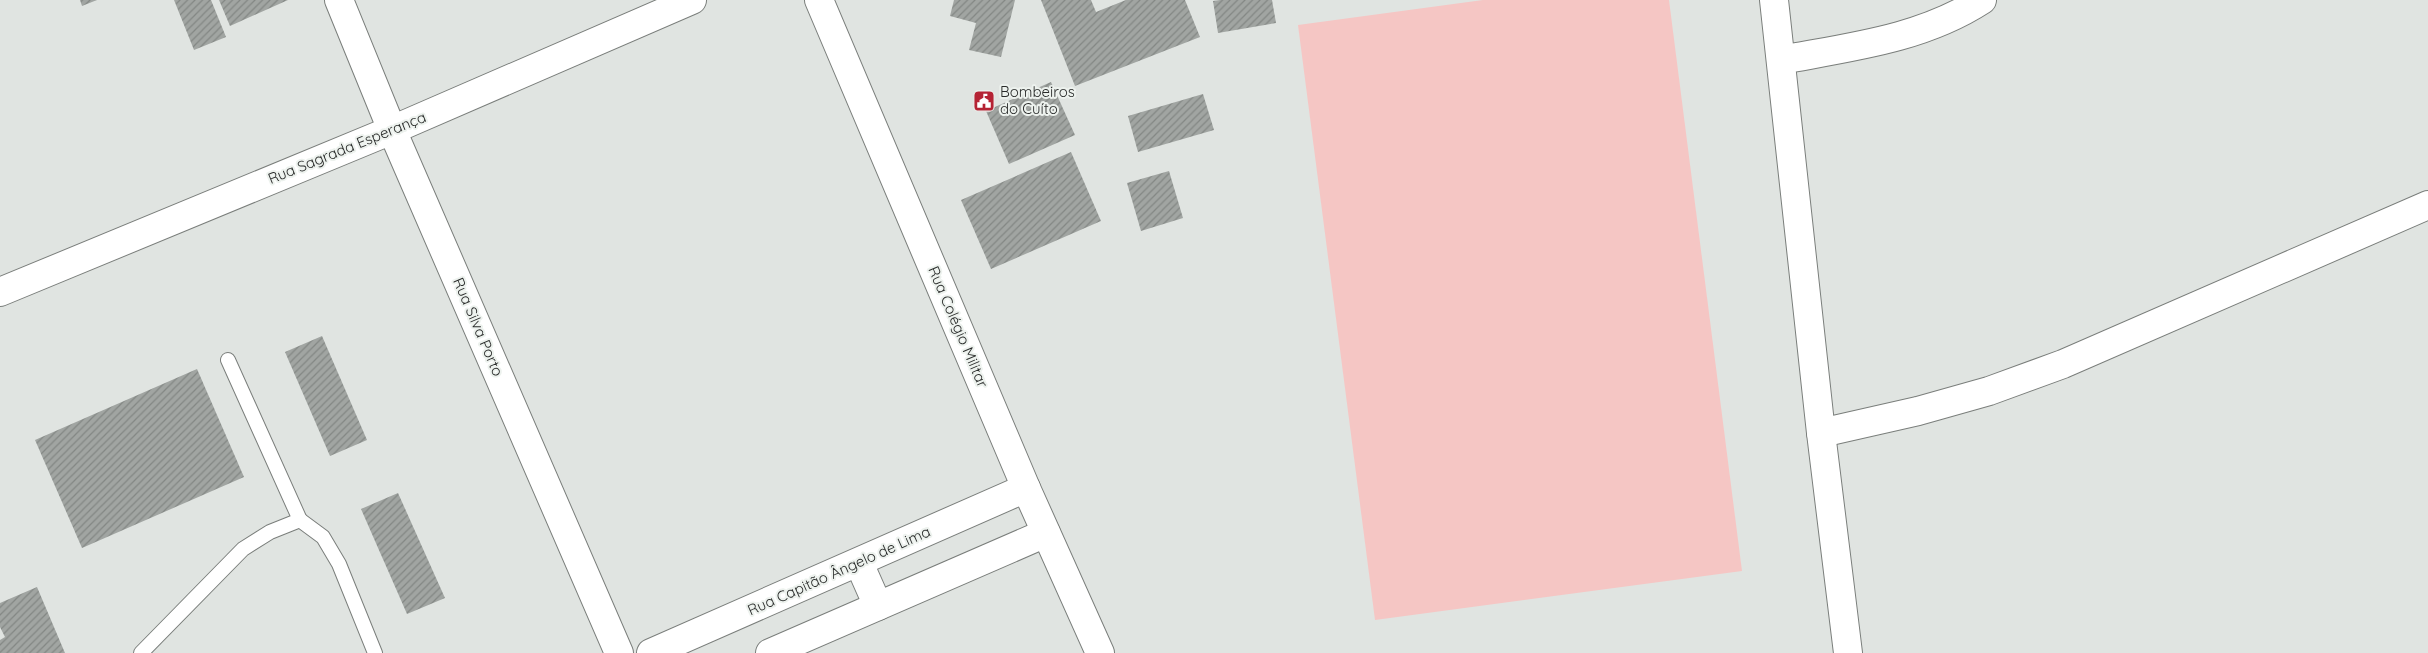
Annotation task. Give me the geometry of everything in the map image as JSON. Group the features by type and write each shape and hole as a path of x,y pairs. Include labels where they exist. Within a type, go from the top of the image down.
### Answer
{"street":[{"name":"Rua Silva Porto","path":"339,0 392,130 619,653"},
{"name":"Rua Sagrada Esperança","path":"0,292 392,130 692,0"},
{"name":"Rua Colégio Militar","path":"820,0 1026,488 1100,653"},
{"path":"1774,0 1848,653"},
{"path":"1781,60 1901,37 1962,12 1982,0"},
{"path":"1822,433 1918,411 1989,391 2053,368 2428,205"},
{"name":"Rua Capitão Ângelo de Lima","path":"651,653 1026,488"},
{"path":"770,653 1046,533"},
{"path":"859,563 878,606"}],"lane":[{"path":"228,360 300,520 323,537 340,564 375,653"},
{"path":"141,653 243,549 270,532 300,520"}],"shaded area":[{"path":"1483,0 1669,0 1742,571 1375,620 1298,25"}],"building":[{"path":"80,0 97,0 82,6"},
{"path":"174,0 211,0 226,37 194,50"},
{"path":"219,0 288,0 230,26"},
{"path":"954,0 1015,0 1001,57 969,50 976,23 950,16"},
{"path":"1041,0 1091,0 1096,12 1126,0 1185,0 1200,37 1075,86"},
{"path":"1272,0 1276,23 1218,33 1213,1"},
{"path":"1051,82 1075,135 1009,164 986,111"},
{"path":"1203,94 1214,130 1138,152 1128,116"},
{"path":"1071,152 1101,221 991,269 961,200"},
{"path":"1169,171 1183,218 1141,231 1127,183"},
{"path":"322,336 367,440 330,456 285,352"},
{"path":"197,369 244,477 82,548 35,440"},
{"path":"398,493 445,598 407,614 361,509"},
{"path":"37,587 65,653 0,653 0,640 5,637 0,627 0,603"}],"place":[{"name":"Bombeiros do Cuíto","path":"984,101"}]}
